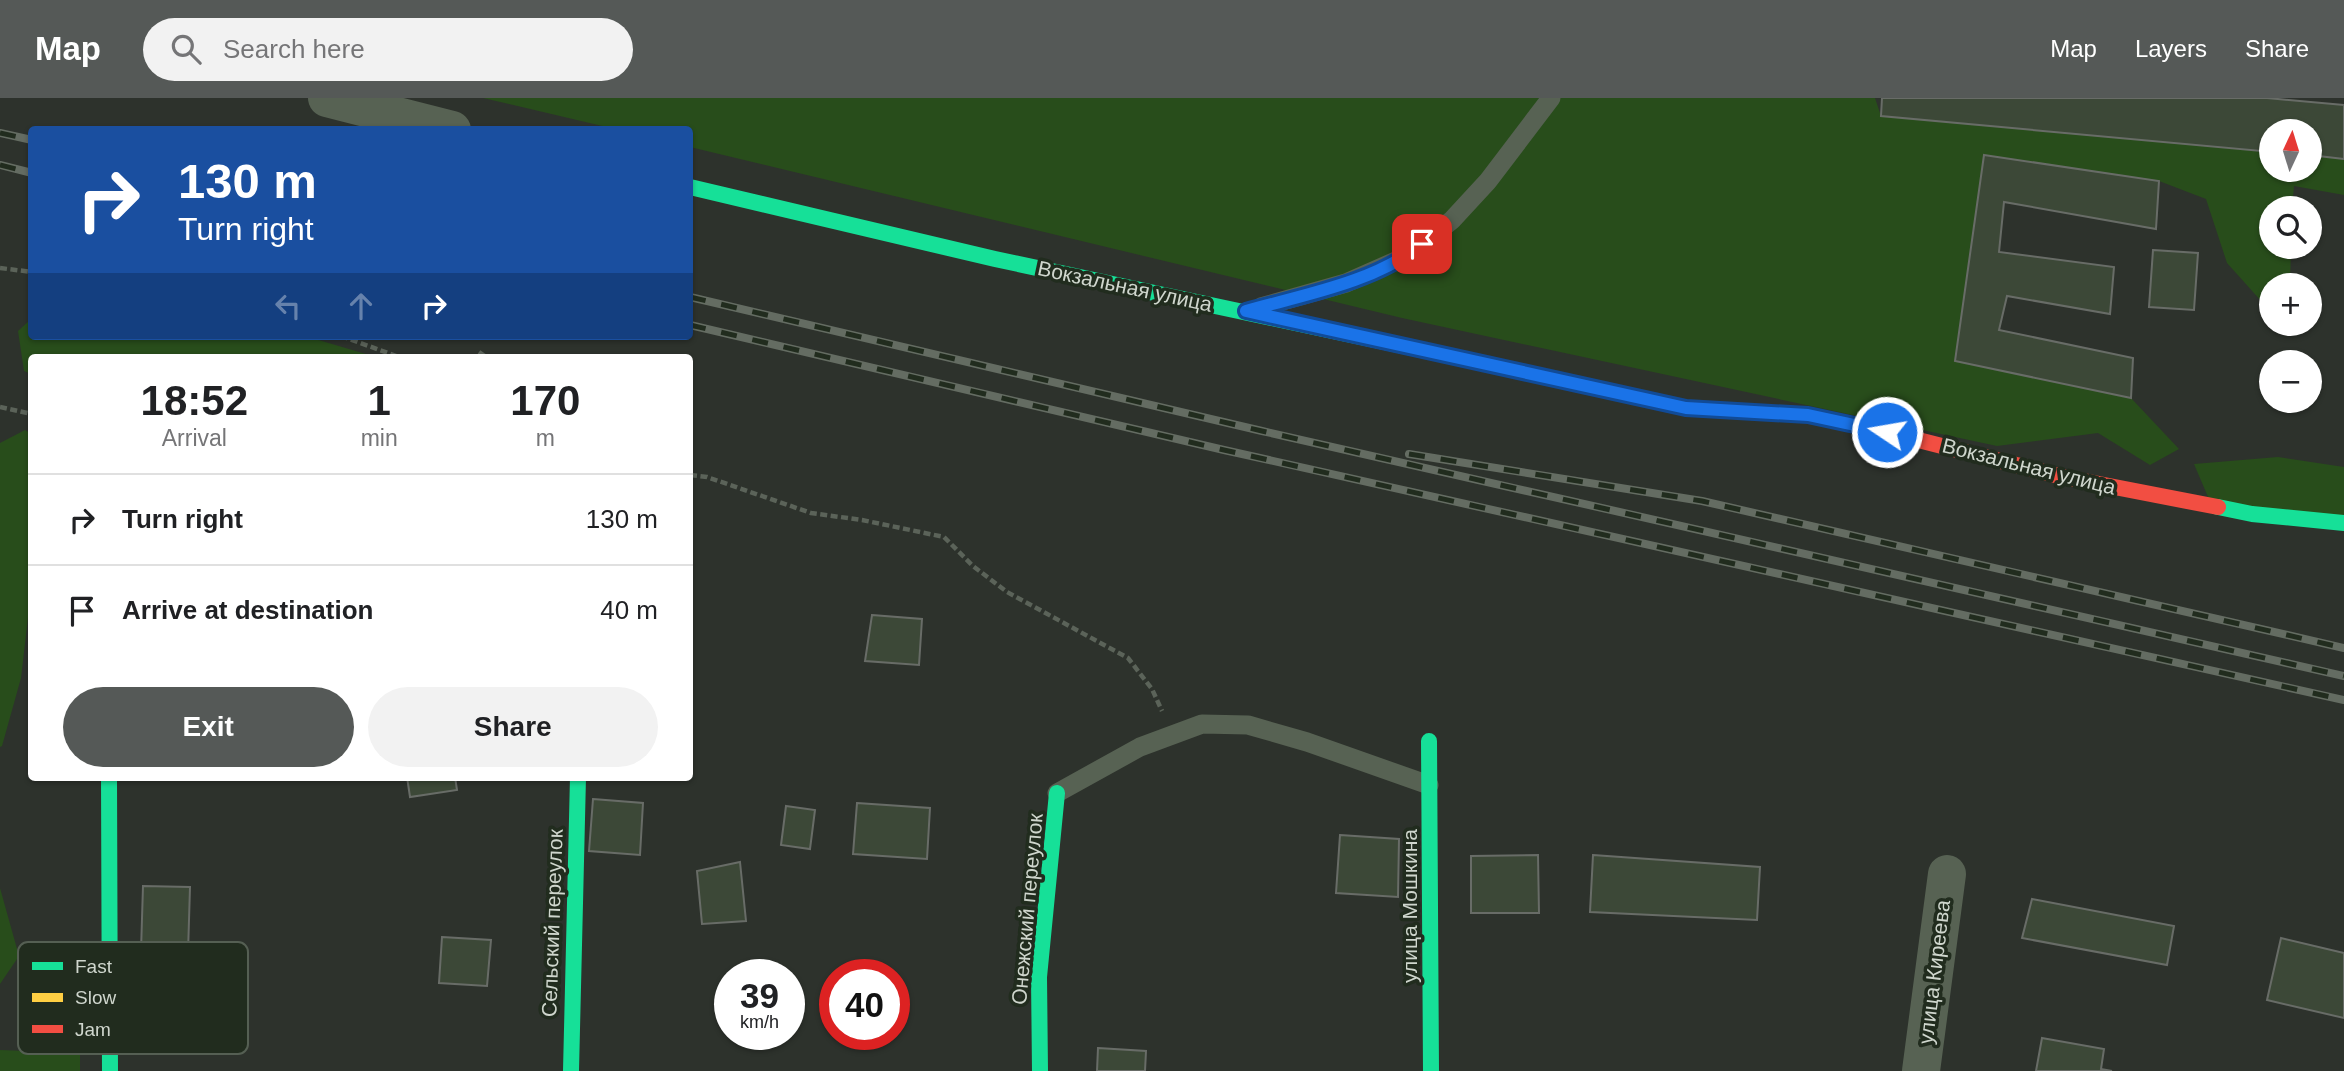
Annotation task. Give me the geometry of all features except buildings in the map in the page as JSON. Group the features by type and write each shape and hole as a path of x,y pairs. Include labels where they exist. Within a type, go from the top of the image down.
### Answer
{"street":[{"path":"327,98 436,126"},
{"name":"Вокзальная улица","path":"693,188 995,259 1686,408 1808,415 1913,438 2063,477 2252,514 2344,523"},
{"name":"улица Мошкина","path":"1429,741 1431,1071"},
{"path":"109,781 110,942"},
{"name":"Сельский переулок","path":"571,1071 578,781"},
{"name":"Онежский переулок","path":"1040,1071 1039,977 1057,793"},
{"name":"улица Киреева","path":"1922,1071 1947,874"}],"lane":[{"path":"1246,311 1346,283 1407,256 1451,220 1488,181 1551,98"},
{"path":"1057,793 1140,747 1202,724 1248,725 1307,742 1429,785"}],"path":[{"path":"0,268 28,272"},
{"path":"352,340 391,354"},
{"path":"0,407 28,413"},
{"path":"693,475 707,477 811,513 862,520 944,537 974,566 1007,592 1128,658 1152,689 1174,735"}],"green space":[{"path":"483,98 1875,98 1881,116 2259,151 2259,182 2322,182 2322,156 2344,159 2344,195 2294,186 2293,196 2259,196 2259,259 2291,259 2290,273 2259,273 2259,299 2227,263 2206,199 2159,181 1984,155 1955,361 2131,398 2179,449 2150,465 2098,433 1997,446 1402,318 693,148 693,126 602,126"},
{"path":"28,322 28,340 319,340 366,354 28,354 28,373 24,371 18,331"},
{"path":"25,430 28,432 28,618 21,678 0,747 0,443"},
{"path":"2278,457 2344,467 2344,517 2211,504 2194,464"},
{"path":"0,888 18,957 0,984"},
{"path":"0,1050 18,1051 18,1054 80,1054 80,1071 0,1071"}],"railway":[{"path":"0,133 28,139"},
{"path":"0,165 28,172"},
{"path":"693,298 1262,431 2344,676"},
{"path":"693,326 1224,450 2344,700"},
{"path":"1409,454 1702,501 2344,648"}],"traffic: fast":[{"path":"693,188 995,259 1459,358"},
{"path":"2218,507 2252,514 2344,523"},
{"path":"1429,741 1431,1071"},
{"path":"109,781 110,942"},
{"path":"571,1071 578,781"},
{"path":"1040,1071 1039,977 1057,793"},
{"path":"110,1054 110,1071"}],"traffic: slow":[{"path":"1459,358 1686,408 1808,415 1883,431"}],"traffic: jam":[{"path":"1883,431 2063,477 2218,507"}],"route":[{"path":"1422,244 1407,256 1346,283 1246,311 1686,408 1808,415 1887,432"}]}
